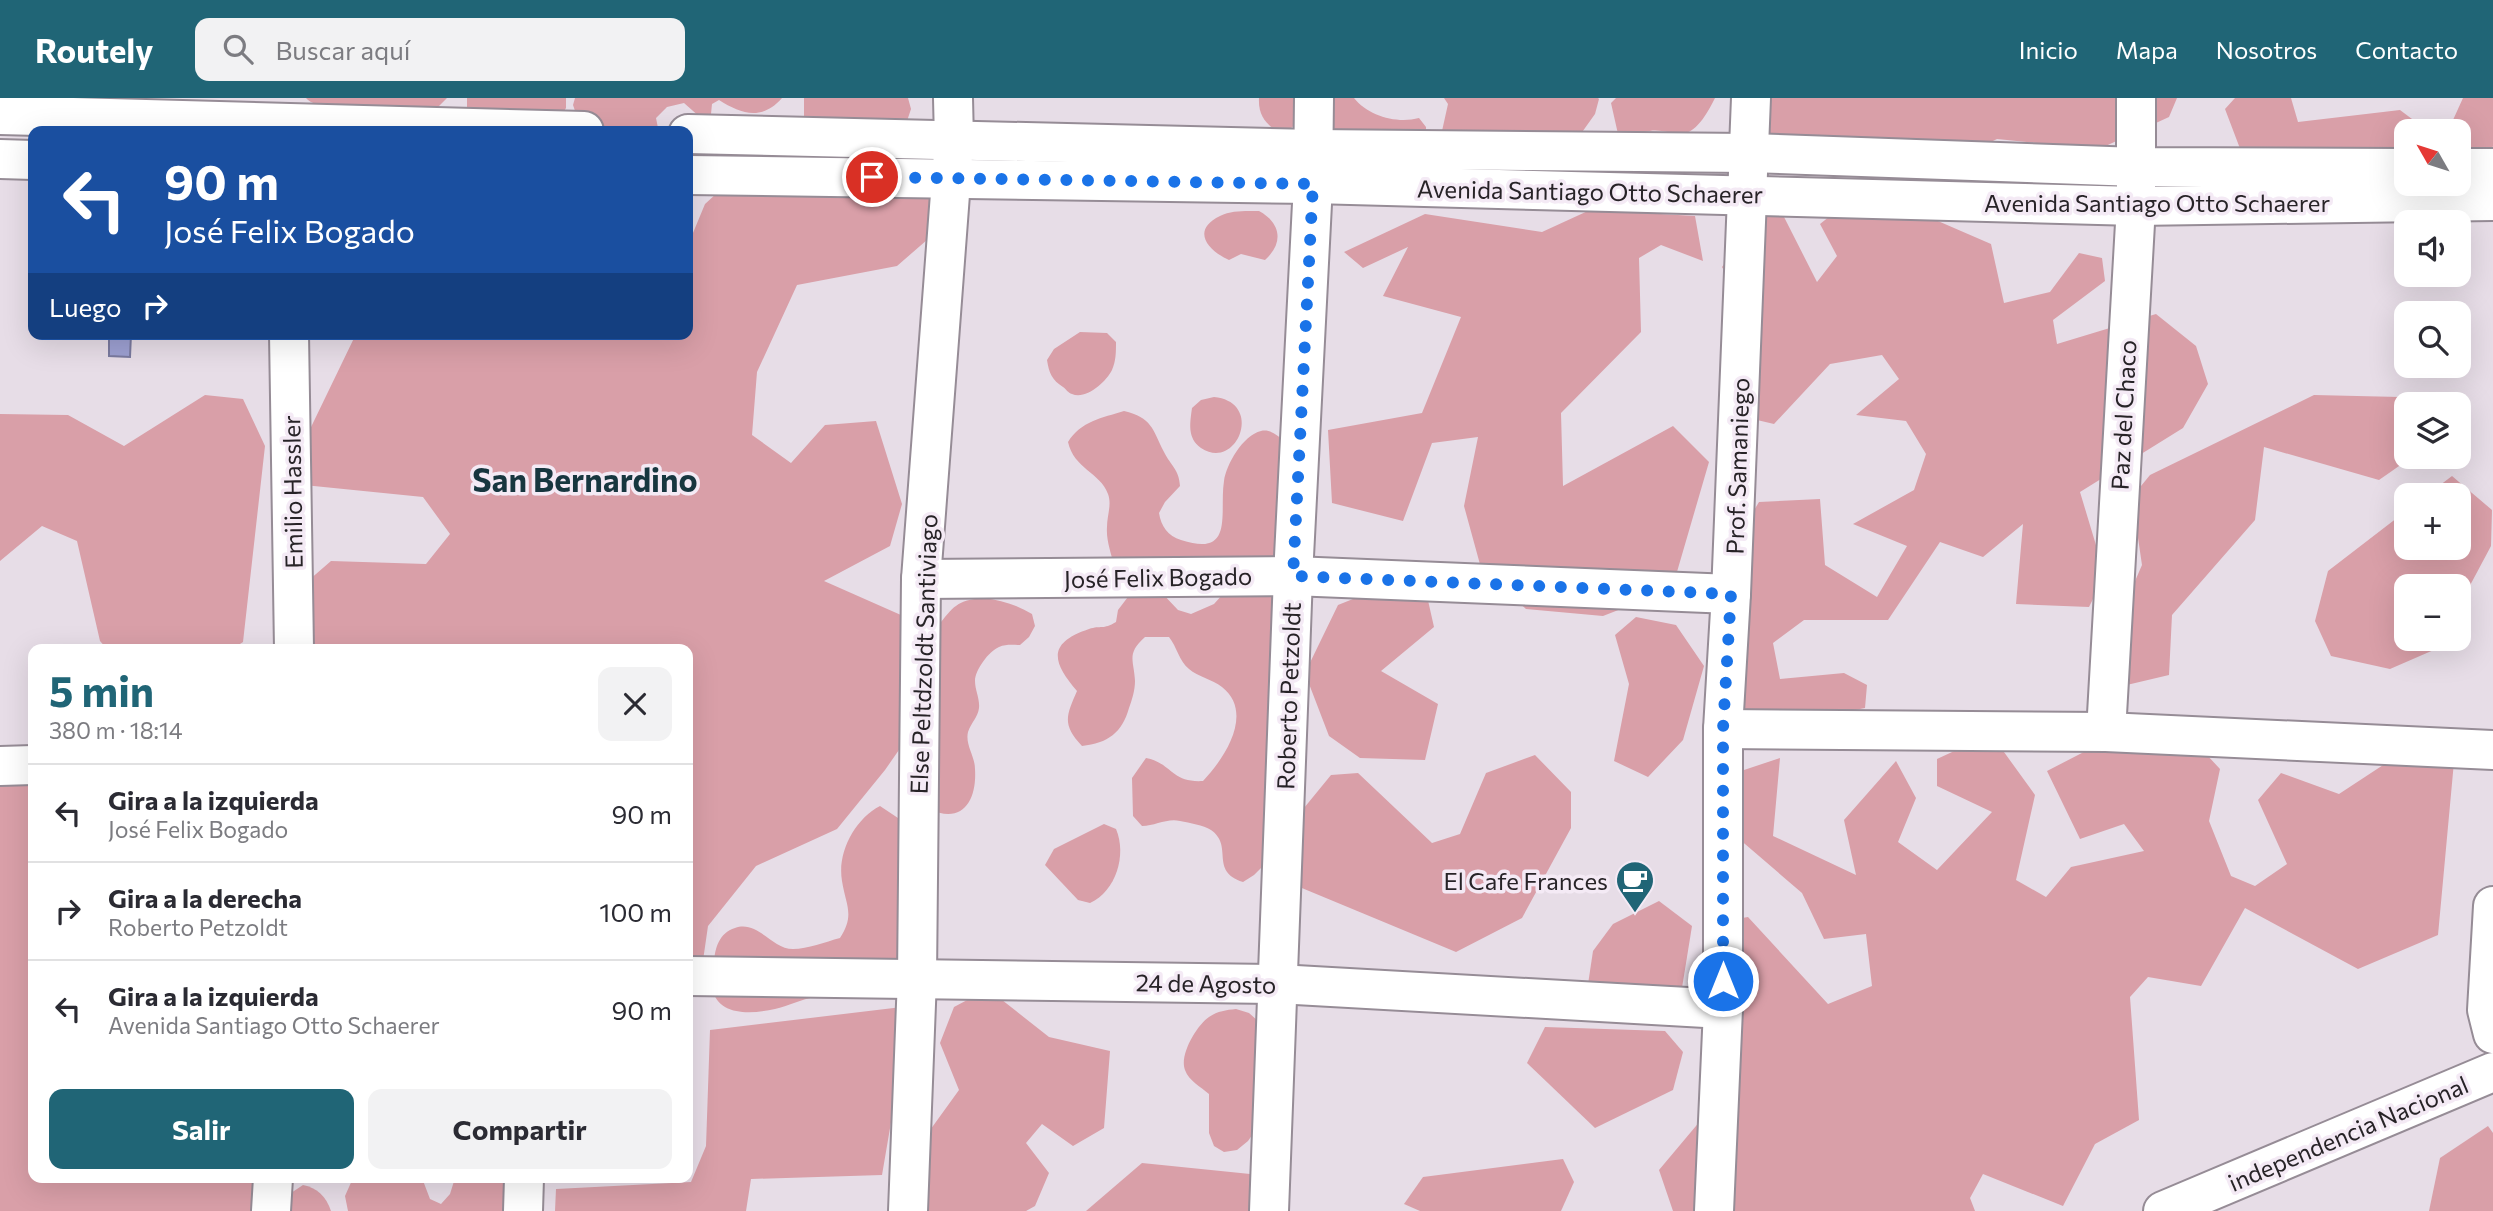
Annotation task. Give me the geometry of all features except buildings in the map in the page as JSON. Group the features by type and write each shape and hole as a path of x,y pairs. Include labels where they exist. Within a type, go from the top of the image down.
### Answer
{"street":[{"name":"Else Peltdzoldt Santiviago","path":"908,1211 917,978 921,579 954,141 953,98"},
{"name":"Roberto Petzoldt","path":"1269,1211 1293,576 1314,167 1314,98"},
{"name":"Prof. Samaniego","path":"1714,1211 1723,1009 1723,729 1751,98"},
{"name":"Paz del Chaco","path":"2106,732 2136,206 2136,98"},
{"path":"0,115 96,116 270,126"},
{"name":"Avenida Santiago Otto Schaerer","path":"693,134 954,141 1748,194 2136,206 2493,201"},
{"name":"Avenida Santiago Otto Schaerer","path":"693,175 950,178 1750,153 2137,167 2394,168"},
{"path":"0,159 28,160"},
{"path":"2471,168 2493,168"},
{"name":"Emilio Hassler","path":"289,340 295,644"},
{"name":"José Felix Bogado","path":"921,579 1293,576 1731,594"},
{"path":"1723,729 2106,732 2493,750"},
{"path":"0,766 28,765"},
{"path":"2493,906 2487,1010 2493,1034"},
{"name":"24 de Agosto","path":"693,976 1278,984 1723,1009"},
{"name":"independencia Nacional","path":"2163,1211 2493,1072"},
{"path":"271,1211 273,1183"},
{"path":"523,1211 524,1183"}],"shaded area":[{"path":"306,98 447,98 432,113 398,110 393,105 333,107"},
{"path":"467,98 566,98 566,108 560,117 467,112"},
{"path":"575,98 782,98 767,110 751,113 735,109 719,100 712,104 711,114 701,118 684,103 667,107 656,118 658,126 580,126 573,105"},
{"path":"804,98 908,98 911,109 906,124 804,121"},
{"path":"1259,98 1330,98 1282,135 1264,120"},
{"path":"1334,98 1354,98 1367,110 1392,119 1419,118 1426,127 1426,137 1333,131"},
{"path":"1444,98 1599,99 1595,114 1575,142 1442,131 1448,104"},
{"path":"1616,98 1715,98 1704,118 1694,129 1676,134 1644,132 1630,139 1618,134 1611,103"},
{"path":"1766,98 2177,98 2169,117 2099,149 1997,139 1920,176 1768,157"},
{"path":"2235,98 2291,98 2298,122 2400,110 2412,119 2394,119 2394,176 2247,167 2225,109"},
{"path":"2463,98 2493,98 2493,146 2490,153 2471,155 2471,119 2453,119"},
{"path":"762,152 905,174 936,196 935,233 897,266 797,285 757,372 752,435 791,463 825,425 876,421 902,504 890,546 824,581 919,623 917,724 885,770 837,829 756,866 708,926 698,995 693,996 693,644 299,644 301,587 331,561 426,564 450,534 423,497 284,483 353,340 693,340 693,233 705,204"},
{"path":"1864,189 1991,244 2004,303 2050,292 2079,253 2102,258 2105,281 2053,320 2057,344 2156,314 2196,346 2208,384 2183,428 2080,492 2105,575 2089,607 2016,604 2023,524 1983,557 1940,542 1888,620 1804,620 1773,643 1780,679 1844,673 1867,685 1865,708 1750,731 1723,705 1709,585 1759,502 1820,499 1825,565 1877,597 1907,546 1853,524 1914,490 1926,454 1906,421 1856,415 1899,379 1882,355 1830,364 1774,424 1723,412 1740,299 1722,267 1761,216 1783,215 1817,282 1837,256 1820,224"},
{"path":"1590,210 1695,216 1703,261 1661,245 1639,258 1641,332 1561,413 1563,486 1673,426 1709,462 1672,589 1603,616 1526,609 1481,568 1464,506 1478,437 1432,443 1403,521 1332,503 1328,430 1422,413 1461,317 1383,296 1408,247 1363,268 1344,252 1425,214 1542,232"},
{"path":"1239,211 1259,211 1272,221 1277,234 1275,247 1265,260 1241,254 1229,260 1214,251 1205,239 1206,227 1220,216"},
{"path":"1080,332 1107,333 1116,342 1116,349 1113,367 1105,380 1095,389 1077,395 1069,393 1054,379 1047,360 1054,349"},
{"path":"205,395 243,399 265,446 243,642 240,644 103,644 77,541 42,526 0,561 0,414 68,415 124,446"},
{"path":"2314,395 2394,397 2395,469 2379,480 2264,447 2255,520 2172,615 2169,675 2114,688 2106,648 2142,565 2132,497 2150,475"},
{"path":"1214,397 1230,402 1239,410 1242,422 1234,444 1225,451 1214,453 1201,448 1193,440 1190,425 1192,408 1201,400"},
{"path":"1124,411 1140,417 1150,425 1178,475 1180,486 1159,513 1163,526 1176,538 1198,544 1210,543 1217,538 1221,529 1224,481 1228,467 1242,444 1261,431 1279,437 1284,441 1308,553 1254,565 1114,565 1107,537 1110,502 1108,494 1099,480 1081,465 1068,442 1086,425"},
{"path":"2452,476 2460,483 2443,483"},
{"path":"2471,492 2492,510 2491,546 2471,584 2471,574 2394,574 2394,651 2431,651 2390,669 2331,656 2315,621 2328,571 2394,520 2394,560 2471,560"},
{"path":"1232,584 1311,604 1312,616 1305,639 1305,673 1338,605 1388,585 1427,596 1434,627 1381,671 1438,704 1425,760 1360,758 1329,736 1306,676 1306,759 1293,781 1263,866 1243,882 1227,871 1221,843 1211,830 1175,820 1142,826 1133,816 1132,778 1146,758 1192,781 1203,781 1211,772 1233,735 1236,710 1232,698 1218,684 1186,666 1169,637 1145,637 1133,653 1134,688 1122,724 1106,739 1082,746 1071,732 1068,720 1077,691 1062,671 1058,654 1060,647 1075,634 1116,622 1118,610 1134,589 1160,591 1178,610 1191,614 1214,604"},
{"path":"983,598 1009,603 1032,614 1035,626 1029,637 1020,645 1004,645 995,649 980,666 975,681 979,708 967,737 975,764 973,791 966,807 959,812 941,813 929,809 938,626 956,606"},
{"path":"1636,617 1676,625 1704,666 1683,740 1648,777 1614,761 1629,684 1615,635"},
{"path":"2140,723 2179,725 2220,769 2209,821 2231,876 2255,886 2287,864 2258,800 2281,773 2339,794 2441,727 2456,740 2438,935 2358,969 2245,908 2201,986 2148,977 2130,997 2139,1120 2095,1144 2063,1206 1983,1174 1970,1198 1975,1211 1673,1211 1659,1170 1701,1120 1725,921 1748,917 1828,1004 1872,986 1866,934 1824,939 1802,893 1724,826 1717,801 1744,770 1780,758 1773,836 1856,875 1844,820 1896,761 1916,798 1898,842 1937,870 1992,812 1937,786 1937,759 1991,734 2035,795 2016,880 2046,897 2071,867 2144,851 2124,824 2080,839 2047,771"},
{"path":"1535,755 1571,792 1571,828 1522,918 1456,952 1297,886 1295,819 1331,775 1358,773 1432,843 1460,834 1486,773"},
{"path":"28,774 28,1183 261,1183 262,1211 0,1211 0,779"},
{"path":"880,806 901,820 931,931 869,996 816,997 756,1012 737,1011 721,1004 715,997 711,978 717,946 730,930 751,928 778,945 793,949 811,947 840,938 848,916 841,870 845,848 863,819"},
{"path":"1104,824 1116,829 1119,839 1117,871 1107,890 1099,897 1090,903 1078,900 1045,865 1054,849"},
{"path":"1659,901 1692,926 1681,994 1587,991 1593,951 1613,924"},
{"path":"988,989 1049,1037 1110,1051 1104,1128 1073,1146 1042,1124 1026,1143 1049,1173 1035,1206 1026,1211 925,1211 920,1144 959,1090 940,1043 954,1007"},
{"path":"902,1007 895,1099 882,1175 751,1179 746,1211 555,1211 556,1189 693,1183 706,1146 710,1030"},
{"path":"1236,1009 1249,1013 1258,1021 1262,1121 1248,1141 1237,1150 1224,1152 1214,1146 1209,1133 1209,1094 1189,1077 1184,1064 1190,1041 1204,1021 1219,1012"},
{"path":"1545,1027 1665,1031 1683,1052 1673,1090 1595,1128 1527,1063"},
{"path":"2488,1126 2493,1133 2493,1211 2429,1211 2440,1158"},
{"path":"1563,1159 1574,1182 1561,1211 1420,1211 1404,1204 1423,1177"},
{"path":"1142,1163 1260,1175 1268,1211 1086,1211"},
{"path":"351,1183 424,1183 430,1199 441,1204 450,1194 453,1183 513,1183 505,1211 348,1211 345,1196"},
{"path":"303,1185 320,1194 331,1211 286,1211 291,1193"}],"water":[{"path":"109,340 131,340 130,357 109,356"}],"place":[{"name":"El Cafe Frances","path":"1635,914"}],"district":[{"name":"San Bernardino","path":"585,479"}],"route":[{"path":"872,177 1313,184 1293,576 1731,594 1723,729 1723,981"}]}
